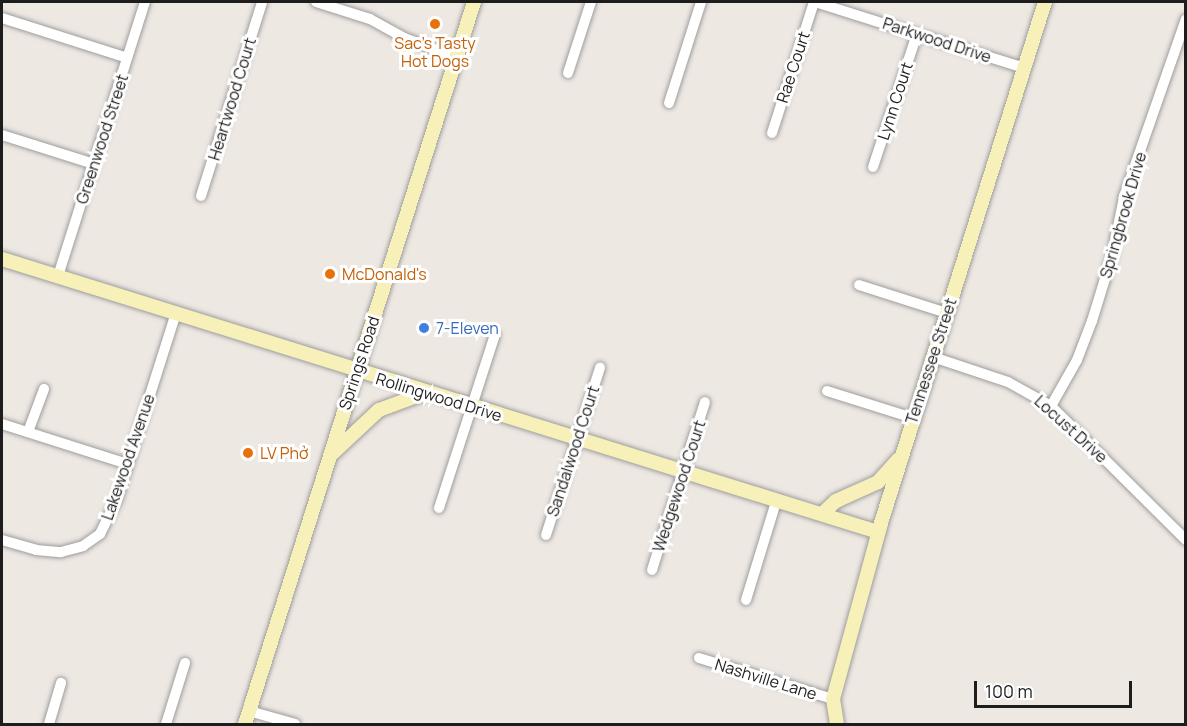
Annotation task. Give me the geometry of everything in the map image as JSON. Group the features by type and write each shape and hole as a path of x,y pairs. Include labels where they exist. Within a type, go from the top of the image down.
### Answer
{"main road":[{"name":"Springs Road","path":"245,724 474,2"},
{"name":"Tennessee Street","path":"837,724 833,699 878,532 1045,2"},
{"name":"Rollingwood Drive","path":"2,258 576,440 777,502 824,512 878,532"},
{"path":"329,457 357,426 379,410 426,393"},
{"path":"824,512 836,501 878,482 902,454"}],"street":[{"name":"Greenwood Street","path":"58,276 145,2"},
{"name":"Heartwood Court","path":"201,196 262,2"},
{"path":"316,2 370,19 404,38 456,57"},
{"path":"568,73 591,2"},
{"path":"669,103 701,2"},
{"name":"Parkwood Drive","path":"815,2 1024,68"},
{"name":"Rae Court","path":"772,133 815,2"},
{"path":"2,18 127,58"},
{"name":"Springbrook Drive","path":"1051,406 1077,360 1092,321 1112,256 1124,197 1185,19"},
{"name":"Lynn Court","path":"873,167 918,34"},
{"path":"2,135 94,164"},
{"path":"859,285 947,313"},
{"name":"Lakewood Avenue","path":"2,540 36,550 62,552 82,546 108,522 176,313"},
{"path":"439,508 495,335"},
{"name":"Locust Drive","path":"933,357 1008,382 1051,406 1185,540"},
{"name":"Sandalwood Court","path":"546,535 600,368"},
{"path":"28,432 44,389"},
{"path":"827,391 913,418"},
{"name":"Wedgewood Court","path":"652,570 705,402"},
{"path":"2,424 127,464"},
{"path":"746,600 777,502"},
{"name":"Nashville Lane","path":"699,658 833,699"},
{"path":"166,724 185,663"},
{"path":"49,724 61,683"},
{"path":"249,711 295,724"}],"place":[{"name":"Sac's Tasty Hot Dogs","path":"435,24"},
{"name":"McDonald's","path":"330,274"},
{"name":"7-Eleven","path":"424,328"},
{"name":"LV Phở","path":"248,453"}]}
